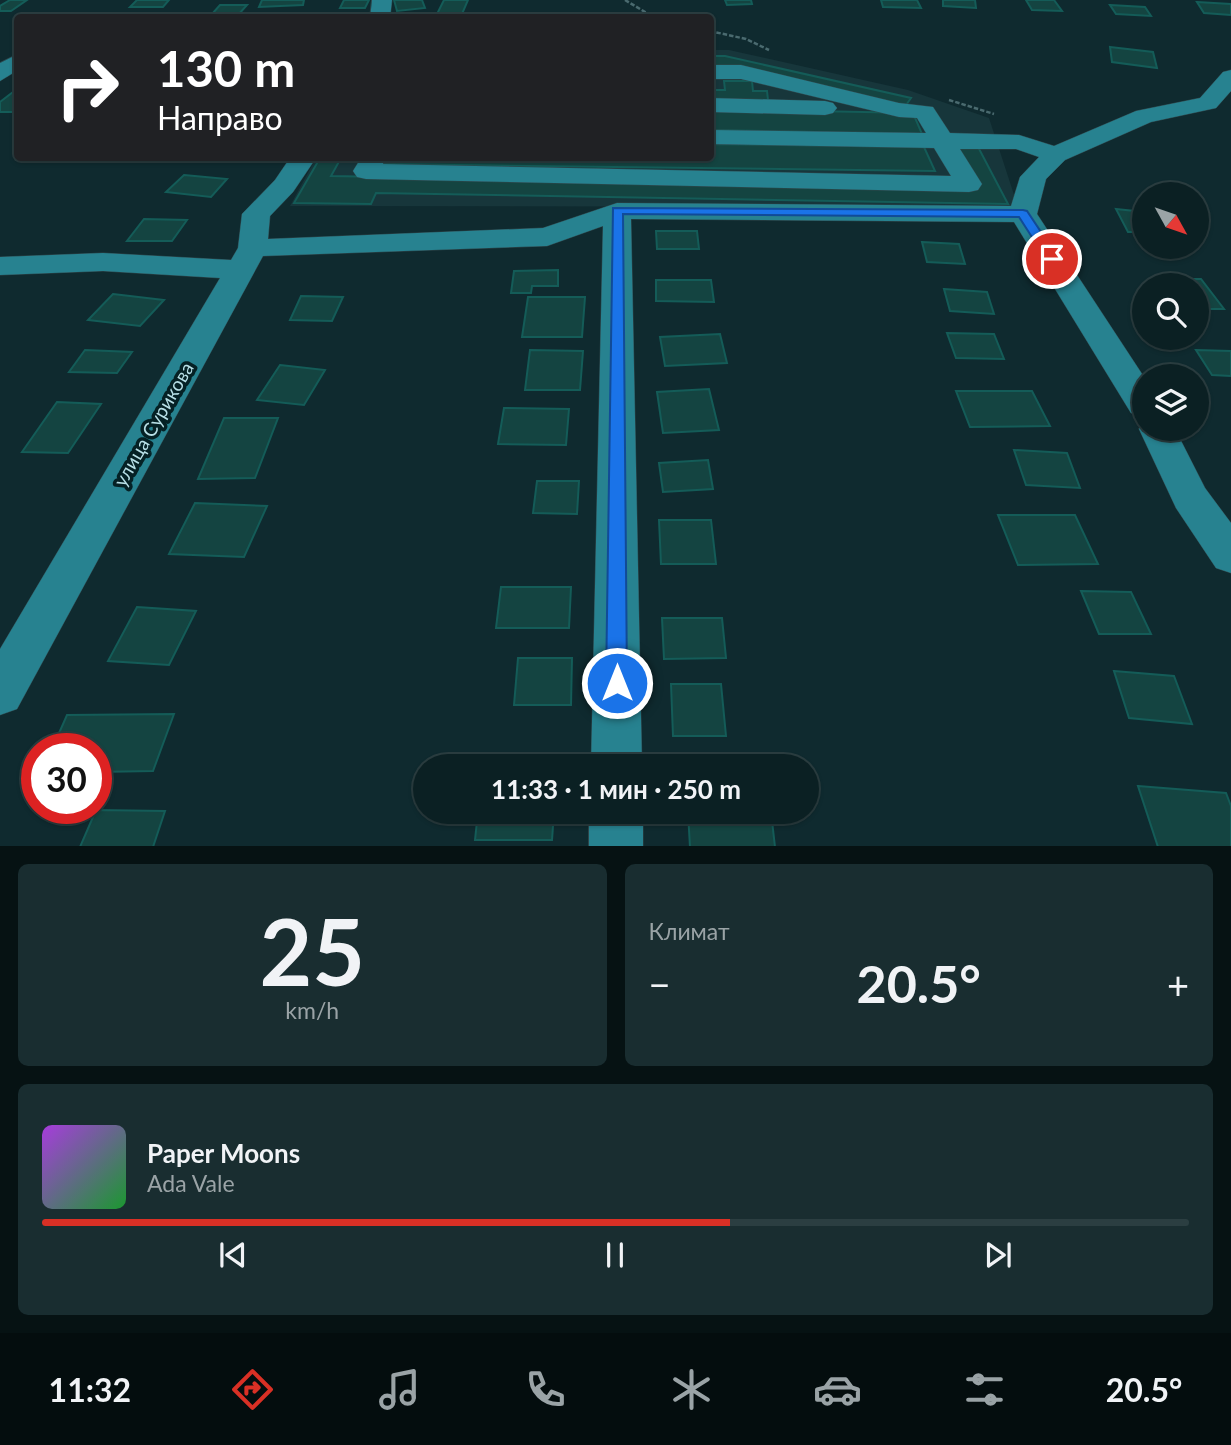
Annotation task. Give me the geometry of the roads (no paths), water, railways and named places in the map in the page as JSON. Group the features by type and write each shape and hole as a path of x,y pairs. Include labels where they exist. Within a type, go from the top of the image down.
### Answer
{"street":[{"path":"714,72 741,72 899,110"},
{"path":"1132,385 1023,214 1033,177 1056,155 1080,142 1144,116 1208,103 1231,77"},
{"path":"371,161 366,171 969,184 945,141 925,113 714,105"},
{"path":"714,137 1019,142 1056,155"},
{"name":"улица Сурикова","path":"0,694 247,259 256,214 284,186 301,161"},
{"path":"0,266 247,259 547,237 617,211 1023,214"},
{"path":"617,211 617,754"},
{"path":"1163,441 1190,497 1231,556"},
{"path":"616,824 616,846"}]}
